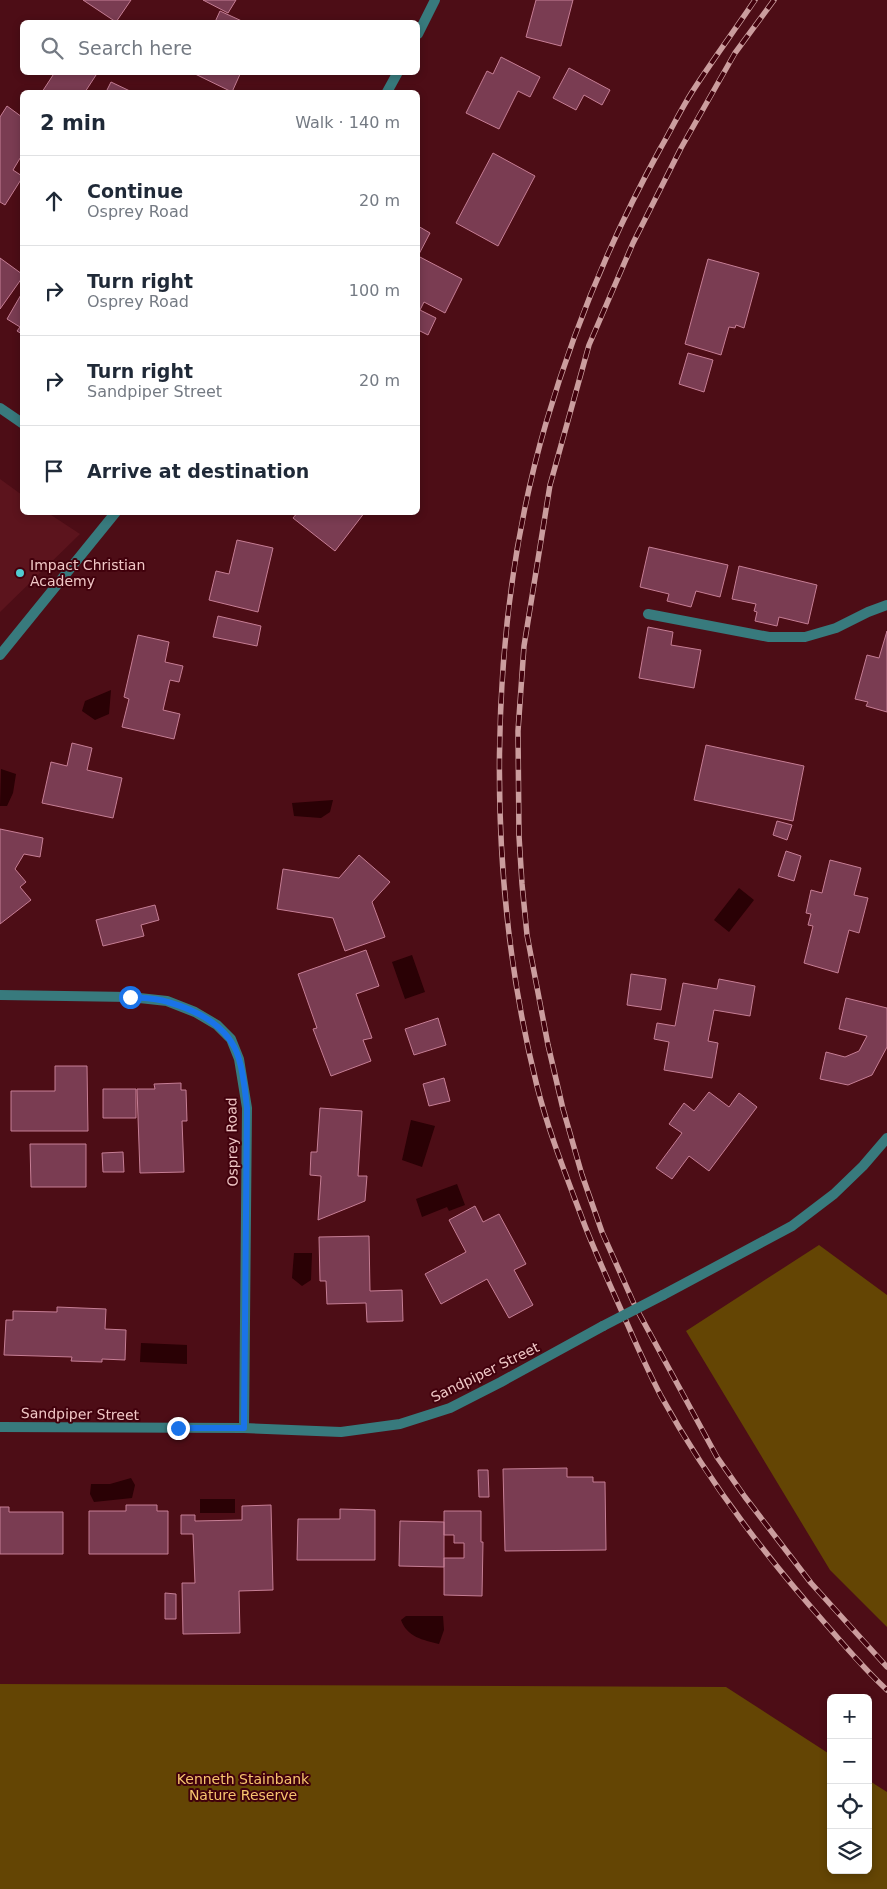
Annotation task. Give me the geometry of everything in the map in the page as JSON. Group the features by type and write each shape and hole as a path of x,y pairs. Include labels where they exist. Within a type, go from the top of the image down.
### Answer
{"street":[{"path":"420,30 435,0"},
{"path":"389,90 396,75"},
{"path":"0,408 20,422"},
{"path":"0,655 114,515"},
{"path":"648,614 769,637 805,637 836,628 887,605"},
{"name":"Osprey Road","path":"0,995 130,997 167,1002 195,1012 217,1025 231,1039 239,1059 247,1108 244,1428"},
{"name":"Sandpiper Street","path":"0,1427 244,1428 341,1432 400,1424 450,1408 792,1226 834,1194 863,1166 887,1138"}],"shaded area":[{"name":"Impact Christian Academy","path":"0,479 20,494 20,515 51,515 80,534 0,612"},
{"path":"111,690 109,714 95,720 82,711 85,701"},
{"path":"1,769 16,774 13,793 7,806 0,806"},
{"path":"333,800 330,812 321,818 294,816 292,803"},
{"path":"739,888 754,900 729,932 714,920"},
{"path":"412,955 425,992 405,999 392,962"},
{"path":"411,1120 435,1126 422,1167 402,1160"},
{"path":"457,1184 465,1205 449,1211 447,1207 422,1217 416,1199"},
{"path":"294,1253 312,1253 311,1280 302,1286 292,1278"},
{"path":"141,1343 187,1345 187,1364 140,1362"},
{"path":"131,1478 135,1485 132,1498 94,1502 90,1494 91,1484 110,1484"},
{"path":"200,1499 235,1499 235,1513 200,1513"},
{"path":"406,1616 443,1616 444,1630 439,1644 411,1634 401,1620"}],"green space":[{"path":"819,1245 887,1295 887,1627 830,1570 686,1331"},
{"name":"Kenneth Stainbank Nature Reserve","path":"0,1684 726,1687 827,1752 827,1874 872,1874 872,1783 887,1792 887,1889 0,1889"}],"building":[{"path":"83,0 131,0 117,20 113,20"},
{"path":"203,0 236,0 228,13"},
{"path":"536,0 573,0 561,46 526,37"},
{"path":"220,11 240,20 216,20"},
{"path":"501,57 540,77 530,97 518,91 499,129 466,113 487,71 493,74"},
{"path":"569,68 610,90 602,105 584,95 576,110 553,98"},
{"path":"53,75 96,75 86,90 43,90"},
{"path":"197,75 240,75 233,90 228,90"},
{"path":"111,82 128,90 107,90"},
{"path":"7,106 20,116 20,158 13,170 20,175 20,181 5,205 0,202 0,117"},
{"path":"493,153 535,176 498,246 456,223"},
{"path":"420,227 430,233 420,252"},
{"path":"420,257 462,279 445,313 424,302 420,310"},
{"path":"0,258 20,273 20,281 0,309"},
{"path":"708,259 759,273 744,328 736,325 735,328 729,327 721,355 685,344"},
{"path":"20,296 20,327 7,319"},
{"path":"420,310 436,318 428,335 420,331"},
{"path":"688,353 713,360 704,392 679,384"},
{"path":"296,515 363,515 335,551 293,518"},
{"path":"237,540 273,548 258,612 209,600 216,571 229,574"},
{"path":"649,547 728,565 720,597 696,591 691,607 667,601 669,594 640,587"},
{"path":"739,566 817,585 808,624 779,617 777,626 755,621 757,612 754,611 756,604 732,599"},
{"path":"218,616 261,626 257,646 213,637"},
{"path":"648,627 673,632 671,645 701,650 694,688 639,678"},
{"path":"887,631 887,712 866,706 868,702 855,699 867,655 879,658"},
{"path":"138,635 169,642 165,662 183,666 179,682 170,680 163,710 180,714 174,739 122,727 129,699 124,697"},
{"path":"72,743 92,748 87,770 122,778 113,818 42,803 51,762 67,766"},
{"path":"706,745 804,766 793,821 694,800"},
{"path":"777,821 792,825 787,840 773,835"},
{"path":"0,829 43,838 40,857 24,854 15,869 26,882 20,887 31,900 0,924"},
{"path":"786,851 801,856 794,881 778,876"},
{"path":"359,855 390,882 372,902 385,937 345,951 333,918 277,909 283,869 339,878"},
{"path":"830,860 861,868 854,895 868,898 859,933 849,930 838,973 804,963 813,926 808,925 811,914 806,913 811,890 822,893"},
{"path":"155,905 159,920 141,925 144,936 103,946 96,920"},
{"path":"366,950 379,986 356,994 372,1038 363,1040 371,1061 331,1076 313,1029 317,1028 298,974"},
{"path":"631,974 666,979 661,1010 627,1005"},
{"path":"719,979 755,986 750,1016 714,1010 708,1041 718,1043 712,1078 664,1070 669,1042 654,1039 657,1023 675,1026 683,983 717,989"},
{"path":"846,998 887,1008 887,1047 872,1075 848,1085 820,1079 826,1052 845,1057 859,1051 867,1036 839,1029"},
{"path":"438,1018 446,1045 414,1055 405,1029"},
{"path":"55,1066 87,1066 88,1131 11,1131 11,1091 55,1091"},
{"path":"444,1078 450,1101 429,1106 423,1084"},
{"path":"181,1083 181,1090 186,1090 187,1121 182,1121 184,1172 140,1173 137,1089 155,1089 154,1084"},
{"path":"103,1089 136,1089 136,1118 103,1118"},
{"path":"709,1092 729,1107 739,1093 757,1107 709,1171 689,1156 672,1179 656,1168 682,1133 669,1124 684,1103 694,1111"},
{"path":"320,1108 362,1111 358,1176 367,1176 365,1201 318,1220 321,1176 310,1175 311,1152 317,1152"},
{"path":"30,1144 86,1144 86,1187 31,1187"},
{"path":"123,1152 124,1172 103,1172 102,1153"},
{"path":"475,1206 483,1222 499,1214 526,1264 514,1270 533,1305 509,1318 487,1279 441,1304 425,1274 466,1252 449,1220"},
{"path":"369,1236 370,1291 402,1290 403,1321 367,1322 366,1303 327,1304 326,1281 320,1281 319,1237"},
{"path":"57,1307 106,1309 105,1329 126,1330 125,1360 102,1359 102,1362 71,1361 72,1357 4,1355 6,1320 13,1320 13,1311 57,1312"},
{"path":"567,1468 567,1477 593,1477 593,1482 605,1482 606,1550 505,1551 503,1469"},
{"path":"478,1470 488,1470 489,1497 479,1497"},
{"path":"126,1505 157,1505 157,1511 168,1511 168,1554 89,1554 89,1511 126,1511"},
{"path":"271,1505 273,1590 239,1591 240,1633 183,1634 182,1583 195,1583 193,1534 181,1534 181,1515 195,1515 195,1521 242,1520 242,1506"},
{"path":"0,1507 9,1507 9,1512 63,1512 63,1554 0,1554"},
{"path":"340,1509 375,1510 375,1560 297,1560 298,1519 340,1519"},
{"path":"444,1511 481,1511 481,1542 483,1542 482,1596 444,1595 444,1558 464,1558 464,1543 454,1543 454,1535 444,1535"},
{"path":"400,1521 444,1522 444,1567 399,1566"},
{"path":"165,1593 176,1594 176,1619 165,1619"}],"railway":[{"path":"755,0 688,99 642,182 610,249 582,317 546,423 526,502 512,584 503,668 499,754 501,839 508,924 520,1006 537,1086 547,1122 585,1226 640,1352 678,1426 736,1514 801,1596 854,1657 887,1690"},
{"path":"774,0 735,53 681,148 633,243 589,345 550,485 524,646 518,731 519,836 522,884 527,935 548,1045 563,1109 582,1175 602,1232 635,1306 717,1457 811,1583 887,1667"}],"place":[{"name":"Impact Christian Academy","path":"20,573"}],"route":[{"path":"130,997 167,1002 195,1012 217,1025 231,1039 239,1059 247,1108 244,1428 178,1428"}]}
